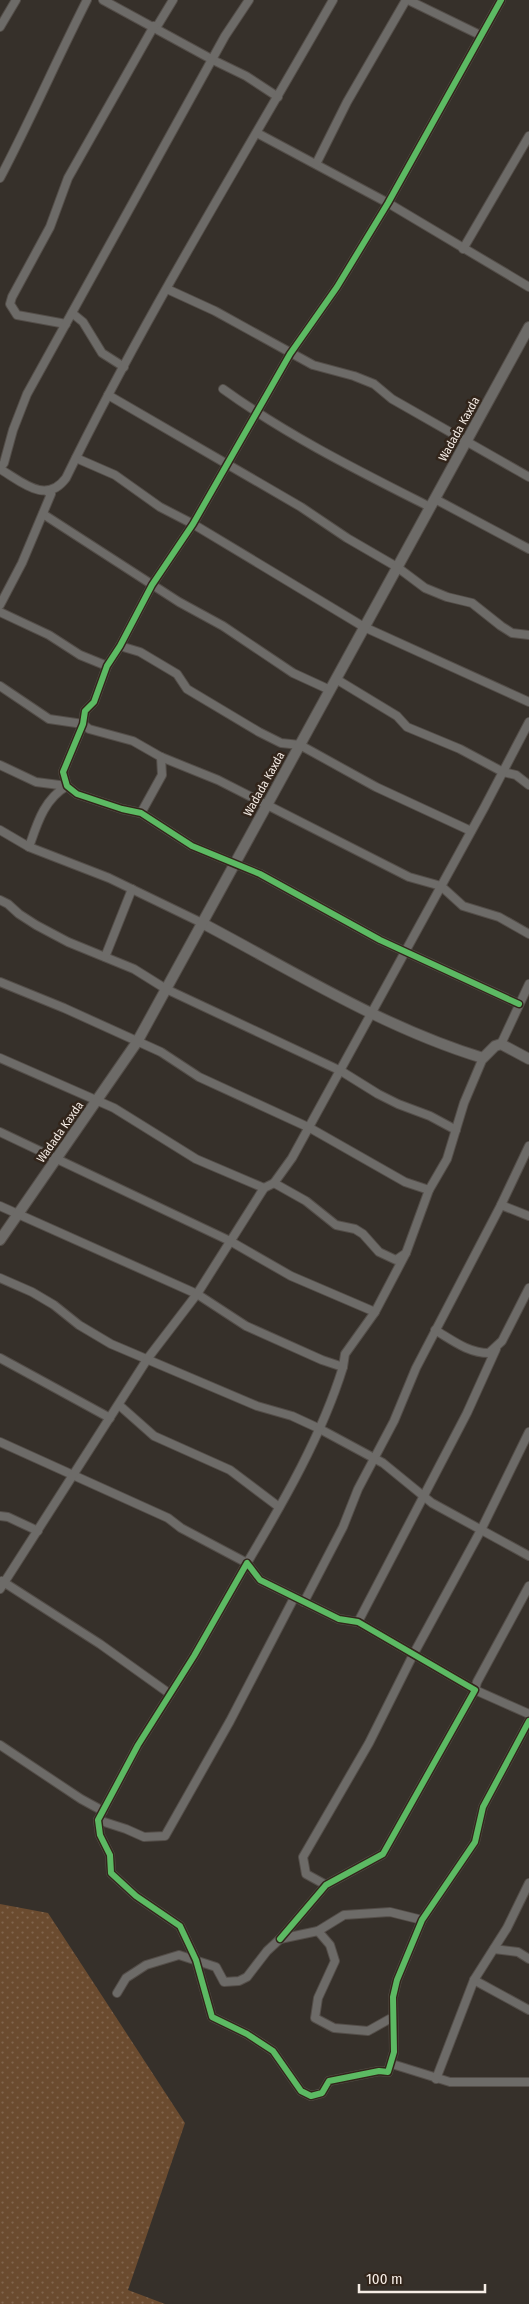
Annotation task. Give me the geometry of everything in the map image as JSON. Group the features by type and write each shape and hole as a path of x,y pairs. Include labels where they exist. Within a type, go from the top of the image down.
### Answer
{"street":[{"path":"0,27 16,0"},
{"path":"0,178 19,143 54,63 87,0"},
{"path":"103,0 246,76 278,96"},
{"path":"66,324 18,315 10,304 12,297 50,228 68,178 172,0"},
{"path":"249,0 213,60 27,394 13,430 4,463 0,468 37,490 48,492 59,488 167,289 333,0"},
{"path":"316,164 347,102 407,0 480,36"},
{"path":"67,786 63,772 83,724 85,711 94,702 107,666 120,646 152,585 193,524 229,464 290,354 337,287 388,203 501,0"},
{"path":"257,133 388,203 529,287"},
{"path":"463,248 529,136"},
{"path":"167,289 215,311 313,365 354,376 374,384 385,391 392,399 529,477"},
{"path":"72,313 83,322 102,353 124,366"},
{"name":"Wadada Kaxda","path":"0,1240 137,1042 529,327"},
{"path":"223,389 257,414 308,444 529,549"},
{"path":"108,395 229,464 397,567 434,592 472,603 512,633 529,635"},
{"path":"76,458 115,475 154,503 193,524 364,627 529,702"},
{"path":"0,605 22,564 51,494 48,492"},
{"path":"43,514 152,585 223,626 293,673 330,690"},
{"path":"0,612 49,635 80,655 107,666"},
{"path":"120,646 140,652 177,674 187,688 259,732 281,743 300,745 376,787 471,831"},
{"path":"336,679 397,716 407,727 460,748 503,772 516,775 529,785"},
{"path":"0,686 49,720 83,724 90,729 133,741 161,757 218,780 409,877 441,886 463,906 499,917 529,934"},
{"path":"170,1694 100,1644 2,1584 75,1474 148,1358 197,1294 264,1188 274,1183 310,1128 529,722"},
{"path":"141,813 162,775 161,757"},
{"path":"0,765 36,782 67,786 77,794 91,800 141,813 192,846 234,865 260,874 372,936 519,1004"},
{"path":"29,847 39,818 55,793 67,786"},
{"path":"0,830 29,847 83,867 132,889 372,1012 458,1050 483,1058"},
{"path":"105,957 132,889"},
{"path":"0,900 36,925 68,942 134,969 166,990 340,1071 378,1094 430,1116 456,1130"},
{"path":"0,982 64,1008 161,1052 199,1077 310,1128 404,1182 429,1190"},
{"path":"501,1044 529,984"},
{"path":"529,1059 501,1044 495,1046 483,1058 464,1103 447,1159 429,1190 406,1254 375,1312 345,1354 340,1382 279,1507 170,1694 138,1745 98,1820 100,1836 110,1855 111,1873 136,1896 180,1926 196,1960 212,2017 247,2034 273,2051 302,2091 311,2096 322,2093 330,2081 379,2071 388,2072 392,2064 394,2052 393,1997 397,1980 422,1920 474,1842 483,1807 529,1721"},
{"path":"0,1058 132,1118 196,1159 264,1188"},
{"path":"0,1132 230,1241 291,1276 375,1312"},
{"path":"304,1602 343,1527 358,1488 394,1421 416,1368 501,1205 529,1146"},
{"path":"274,1183 306,1201 336,1225 355,1229 363,1234 380,1252 396,1260 406,1254"},
{"path":"501,1205 529,1216"},
{"path":"0,1206 197,1294 246,1326 322,1360 343,1367"},
{"path":"0,1278 32,1292 54,1305 79,1325 112,1344 258,1406 292,1416 318,1428 383,1463 424,1497 464,1522 529,1556"},
{"path":"358,1622 467,1413 496,1348 529,1288"},
{"path":"435,1330 466,1349 480,1353 489,1353 496,1348"},
{"path":"0,1358 110,1418"},
{"path":"119,1405 154,1436 230,1470 279,1507"},
{"path":"326,1885 306,1874 303,1857 369,1744 413,1654 481,1530 529,1432"},
{"path":"0,1442 75,1474 168,1518 181,1528 247,1563 260,1580 339,1619 358,1622 475,1690 529,1714"},
{"path":"0,1516 8,1517 38,1531"},
{"path":"117,1993 126,1978 146,1965 179,1955 216,1967 224,1982 239,1981 247,1977 267,1951 280,1939 326,1885 383,1854 475,1690 477,1682 529,1586"},
{"path":"98,1820 144,1837 166,1836 230,1721 294,1598"},
{"path":"0,1745 81,1799 103,1811"},
{"path":"436,2079 474,1980 507,1928 529,1882"},
{"path":"280,1939 318,1932 344,1916 390,1912 422,1920"},
{"path":"318,1932 330,1945 334,1961 318,1998 315,2018 334,2028 368,2031 394,2016"},
{"path":"494,1949 518,1952 529,1960"},
{"path":"474,1980 529,2010"},
{"path":"392,2064 436,2079 467,2083 529,2082"}],"shaded area":[{"path":"0,1904 48,1913 185,2123 128,2290 165,2304 0,2304"}],"cycle path":[{"path":"501,0 388,203 337,287 290,354 193,524 152,585 120,646 107,666 94,702 85,711 83,724 63,772 67,786 77,794 122,809 141,813 192,846 260,874 380,940 519,1004"},
{"path":"280,1939 326,1885 383,1854 475,1690 358,1622 339,1619 260,1580 247,1563 194,1656 138,1745 98,1820 100,1835 110,1855 111,1873 136,1896 180,1926 196,1960 212,2017 247,2034 273,2051 301,2091 311,2096 322,2093 329,2081 379,2071 388,2072 394,2052 393,1997 397,1980 422,1920 475,1842 483,1807 529,1721"}]}
